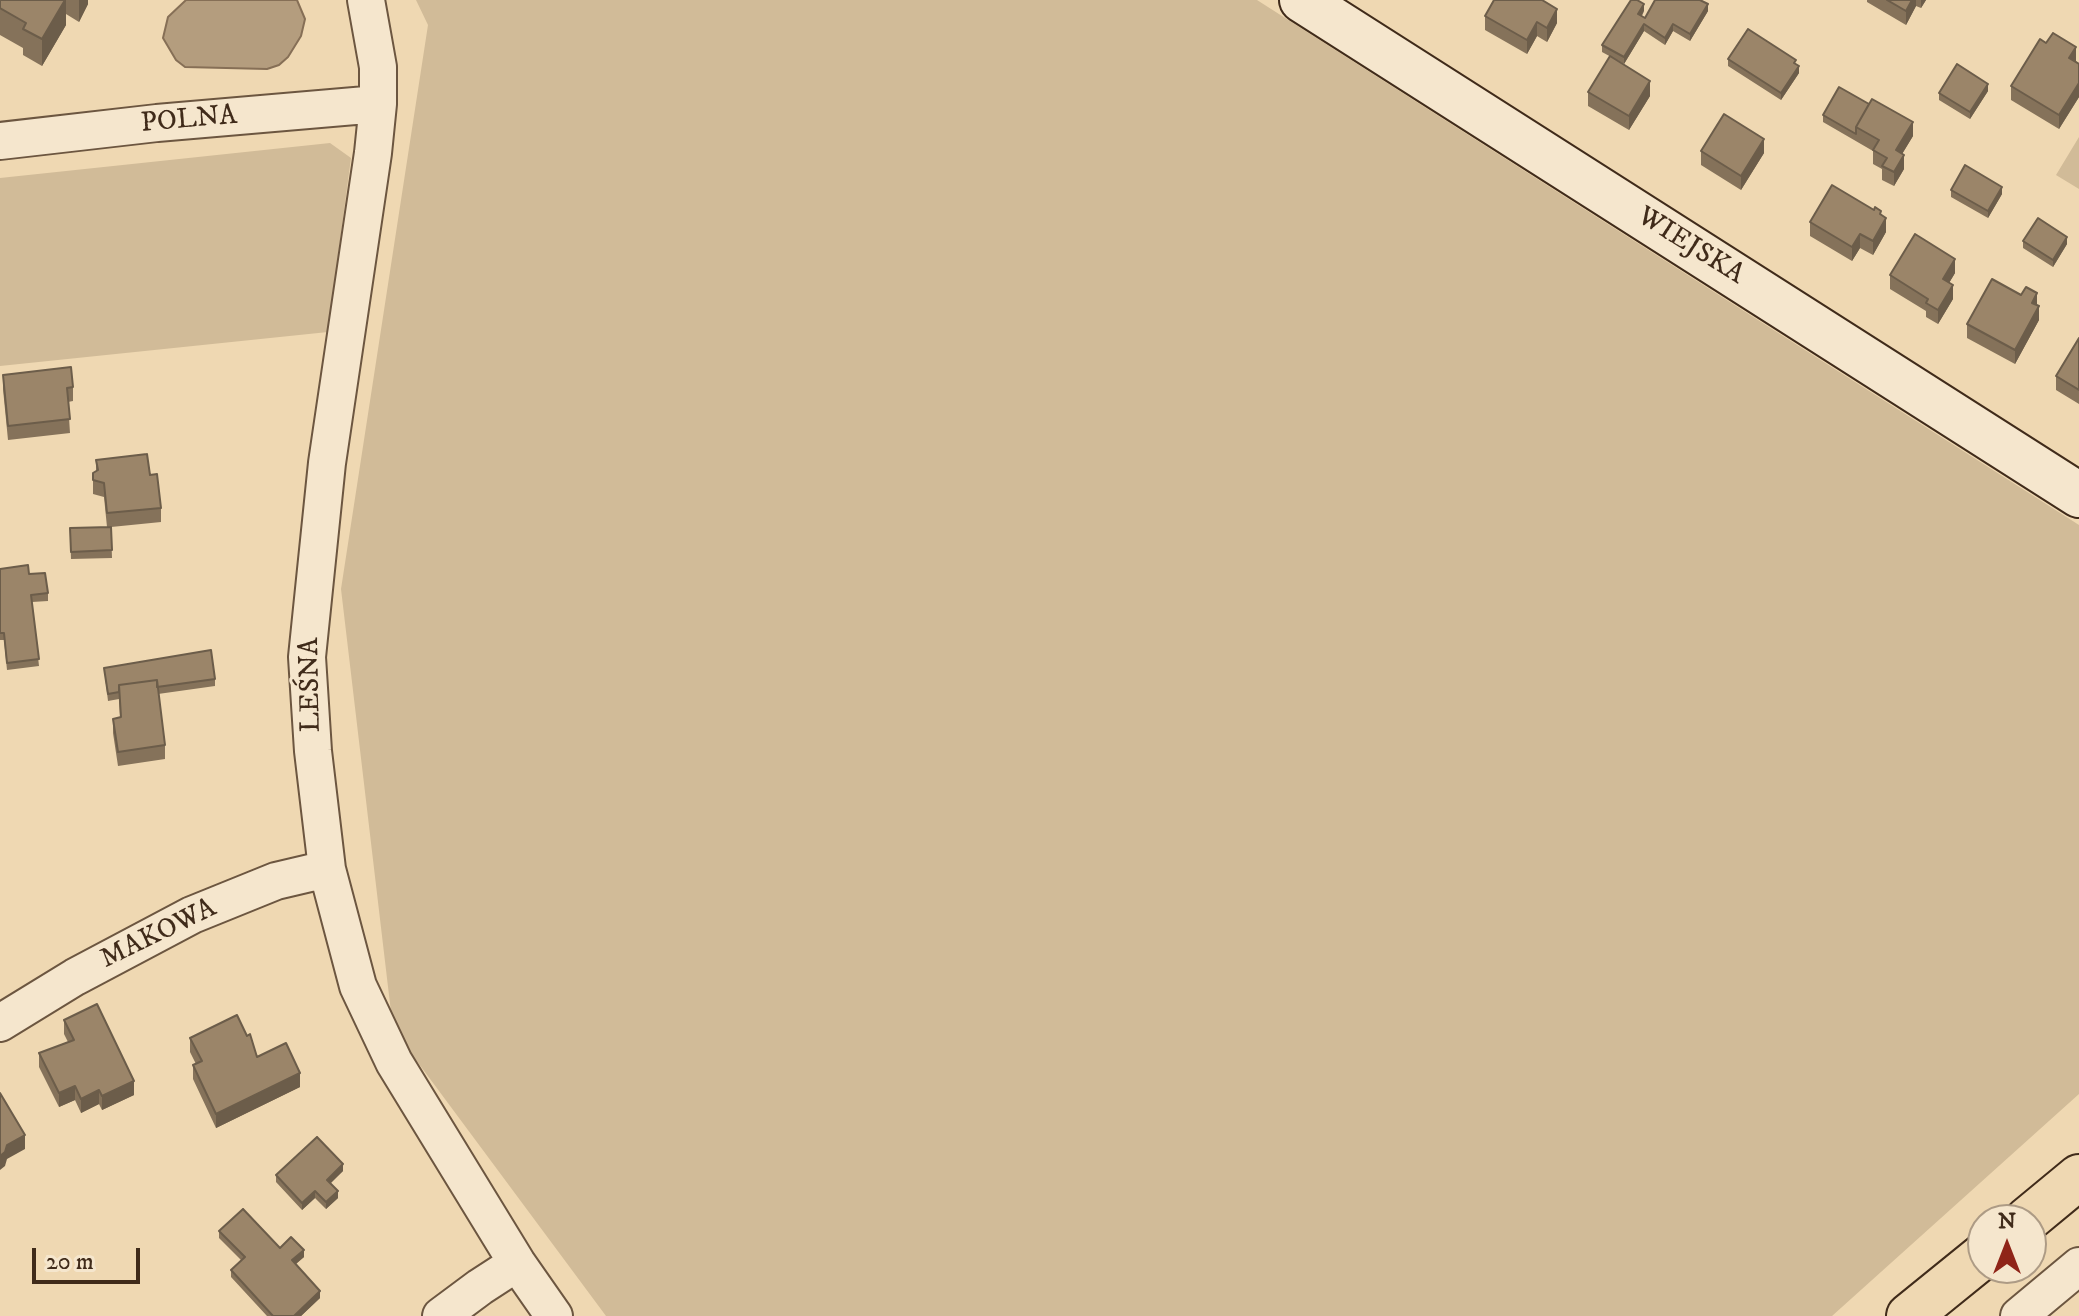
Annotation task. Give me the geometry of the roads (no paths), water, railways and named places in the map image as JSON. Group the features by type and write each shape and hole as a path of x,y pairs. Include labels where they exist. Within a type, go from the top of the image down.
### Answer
{"main road":[{"path":"2046,1204 2079,1177"},
{"path":"1909,1316 1967,1269"}],"street":[{"name":"LEŚNA","path":"366,0 378,67 378,104 327,463 307,657 313,751 327,869 358,986 394,1062 517,1263 554,1316"},
{"name":"WIEJSKA","path":"1302,0 2079,495"},
{"name":"POLNA","path":"0,141 157,123 378,104"},
{"name":"MAKOWA","path":"0,1023 75,977 192,915 276,881 327,869"},
{"path":"441,1316 517,1263"},
{"path":"2019,1316 2079,1266"}]}
